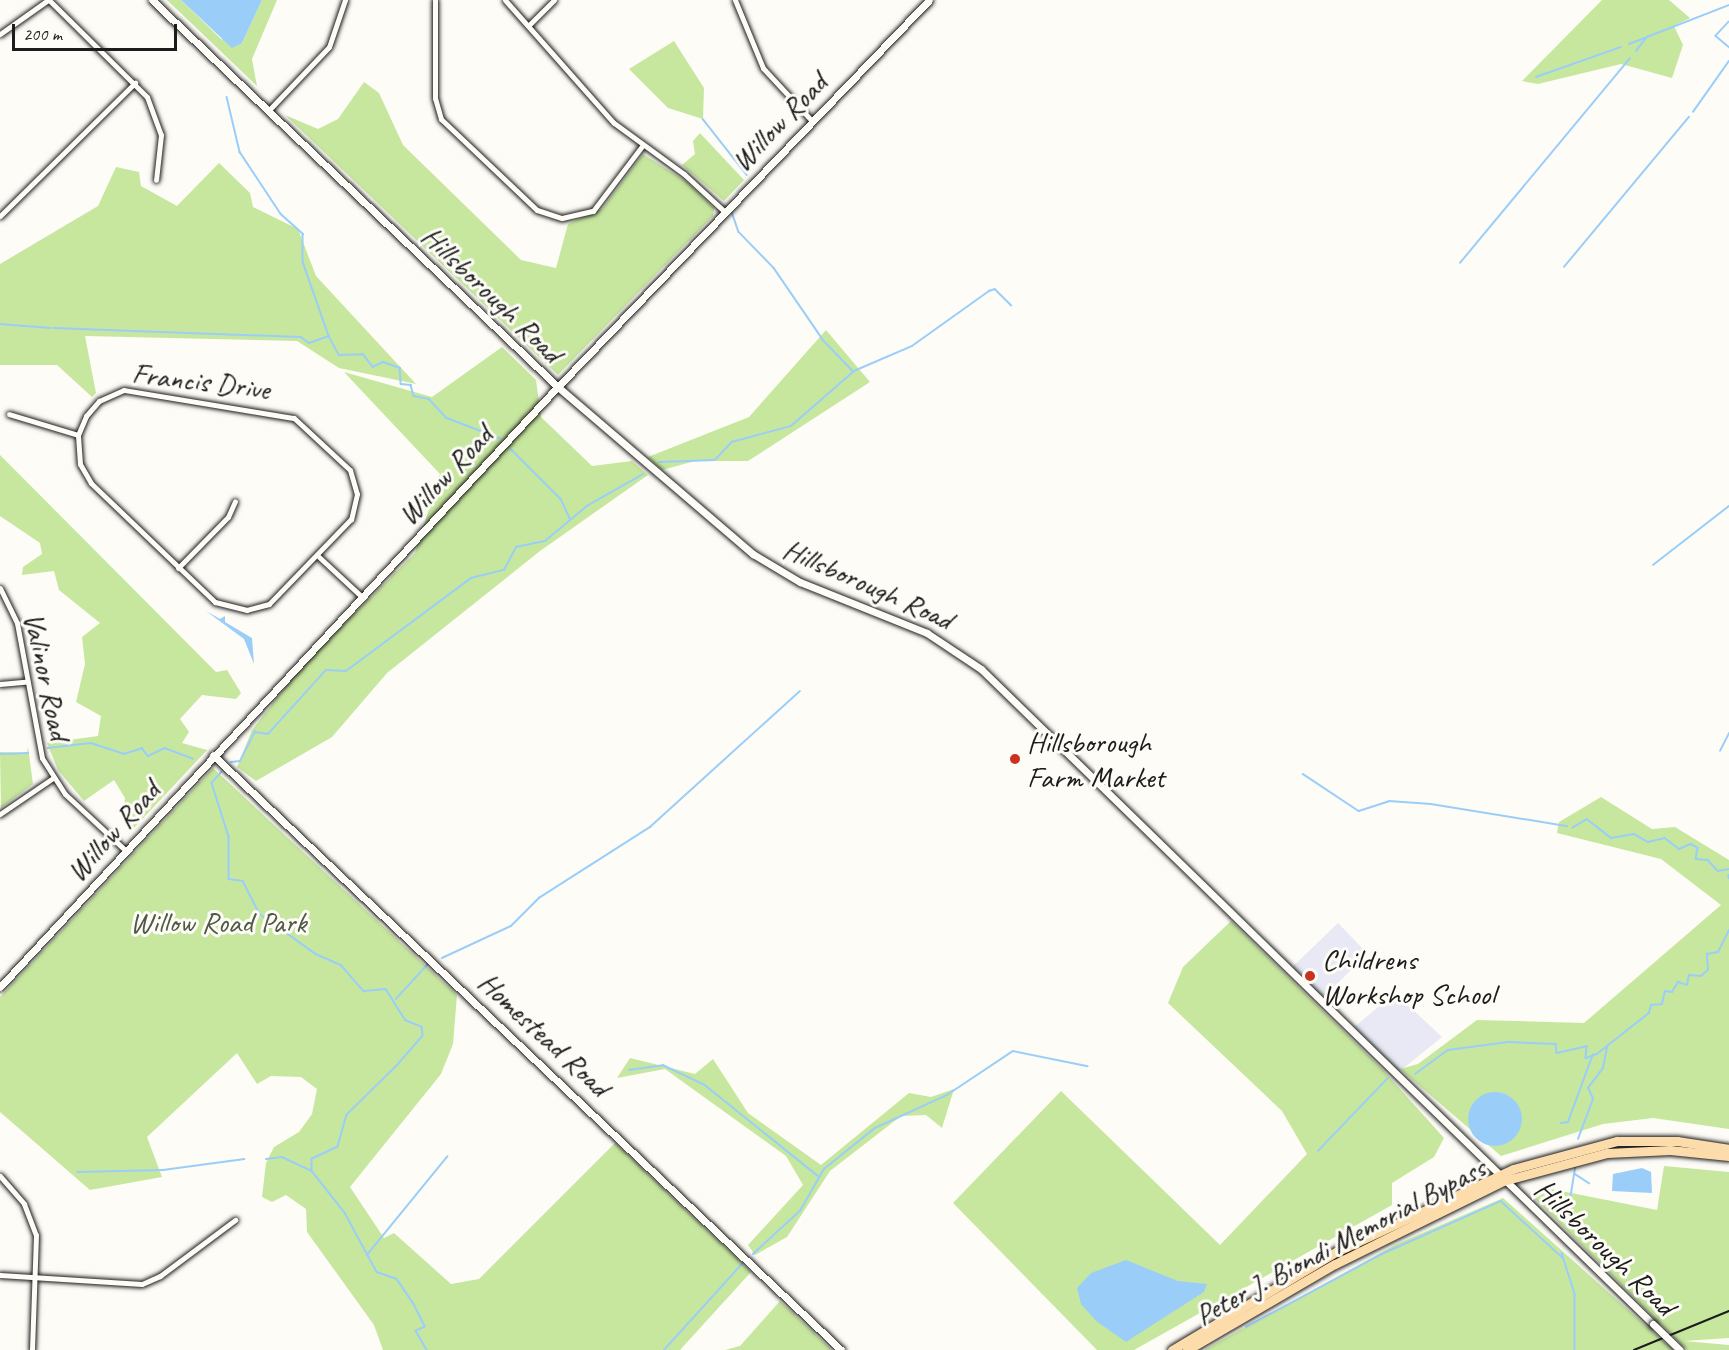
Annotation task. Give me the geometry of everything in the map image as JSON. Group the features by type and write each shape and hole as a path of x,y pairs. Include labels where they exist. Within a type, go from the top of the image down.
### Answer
{"highway":[{"name":"Peter J. Biondi Memorial Bypass","path":"1172,1350 1290,1277 1500,1178 1598,1143 1655,1140 1729,1149"},
{"name":"Peter J. Biondi Memorial Bypass","path":"1186,1350 1344,1259 1500,1178 1607,1153 1670,1150 1729,1156"}],"street":[{"path":"0,34 49,0 135,84 159,124 156,180"},
{"name":"Hillsborough Road","path":"152,0 558,387 765,563 800,582 927,633 969,659 1500,1178 1680,1350"},
{"path":"268,111 329,47 345,0"},
{"path":"435,0 435,98 441,118 537,210 562,218 593,210 643,145"},
{"path":"505,0 530,24 596,104 725,212"},
{"path":"530,24 554,0"},
{"path":"735,0 763,68 812,121"},
{"name":"Willow Road","path":"0,987 213,754 558,387 929,0"},
{"path":"0,216 135,84"},
{"name":"Francis Drive","path":"133,390 294,418 345,463 356,486 351,519 319,557 276,599 247,610 215,602 91,483 80,464 78,435 99,401 133,390"},
{"path":"9,414 78,435"},
{"path":"178,568 228,517 235,501"},
{"path":"319,557 362,597"},
{"name":"Valinor Road","path":"0,588 17,623 34,738 53,778 125,850"},
{"path":"0,684 25,682"},
{"name":"Homestead Road","path":"213,754 841,1350"},
{"path":"0,814 53,778"},
{"path":"0,1176 33,1226 37,1278 32,1350"},
{"path":"0,1275 146,1282 235,1220"}],"shaded area":[{"path":"1338,923 1368,954 1323,998 1293,967"},
{"path":"1395,993 1442,1037 1399,1072 1353,1028"}],"green space":[{"path":"167,0 181,0 221,39 242,43 262,0 277,0 252,59 257,86"},
{"path":"1602,0 1669,0 1690,18 1674,26 1683,45 1672,78 1621,64 1538,84 1522,81"},
{"path":"674,41 704,88 703,119 668,108 629,69"},
{"path":"364,82 379,93 403,145 521,260 556,268 568,224 602,209 643,154 687,182 714,208 713,216 558,375 285,115 318,129 338,119"},
{"path":"700,133 744,180 724,201 682,165 695,154 693,141"},
{"path":"219,163 250,193 253,207 298,229 316,276 416,384 339,368 297,341 85,336 96,393 92,397 57,365 0,365 0,264 98,206 116,167 139,172 141,186 177,206"},
{"path":"826,330 870,382 748,461 695,461 662,470 648,457 749,417"},
{"path":"502,347 536,380 541,417 592,466 632,461 648,475 540,551 387,673 332,737 256,781 237,767 252,730 302,666 415,553 440,474 344,372 432,397"},
{"path":"0,455 216,672 227,670 241,693 236,699 202,695 180,719 189,732 182,743 207,750 132,830 123,817 125,798 114,780 84,801 58,770 47,743 98,736 101,716 76,702 85,664 82,637 100,623 59,590 54,571 22,575 23,567 42,554 40,543 0,516"},
{"path":"28,747 33,784 1,808 0,752 27,753"},
{"name":"Willow Road Park","path":"213,768 457,995 453,1044 441,1074 350,1187 384,1238 394,1233 451,1284 479,1279 615,1143 751,1272 680,1350 383,1350 374,1325 307,1232 306,1209 286,1195 272,1202 262,1197 266,1163 274,1147 299,1132 312,1114 317,1089 301,1077 271,1076 257,1084 237,1053 147,1137 162,1177 90,1190 0,1112 0,997"},
{"path":"1601,797 1652,829 1675,827 1729,860 1729,1129 1653,1118 1603,1124 1501,1156 1400,1069 1418,1064 1477,1020 1584,1023 1721,905 1661,859 1557,833 1559,822"},
{"path":"1231,921 1382,1069 1444,1138 1434,1157 1392,1183 1392,1205 1134,1350 1097,1350 953,1203 1061,1091 1220,1245 1307,1154 1282,1111 1168,1003 1183,967"},
{"path":"630,1058 695,1074 713,1059 748,1113 821,1165 909,1093 931,1097 954,1089 942,1128 926,1115 901,1116 830,1171 787,1237 755,1255 748,1245 803,1185 786,1156 665,1069 617,1078"},
{"path":"1664,1166 1729,1172 1729,1338 1684,1341 1729,1345 1729,1350 1687,1350 1531,1195 1546,1188 1657,1210"},
{"path":"1503,1198 1673,1350 1204,1350 1395,1245"},
{"path":"780,1301 832,1350 725,1350 740,1346"}],"water":[{"path":"181,0 262,0 242,43 232,48"},
{"path":"206,611 220,619 225,616 225,622 252,638 254,664 244,639"},
{"path":"1495,1092 1505,1094 1514,1100 1520,1109 1522,1119 1520,1129 1514,1138 1505,1144 1495,1146 1485,1144 1476,1138 1470,1129 1468,1119 1470,1109 1476,1100 1485,1094"},
{"path":"1642,1168 1651,1172 1652,1193 1612,1191 1613,1174"},
{"path":"1126,1260 1178,1281 1207,1284 1204,1292 1126,1342 1096,1321 1081,1304 1077,1288 1091,1273"}],"waterway":[{"path":"1636,51 1647,37 1729,5"},
{"path":"1729,22 1716,36 1729,47"},
{"path":"1629,44 1645,38"},
{"path":"1536,77 1621,47"},
{"path":"1460,263 1630,58"},
{"path":"1693,112 1729,61"},
{"path":"227,97 240,152 281,214 303,234 303,262 329,336"},
{"path":"1564,267 1689,117"},
{"path":"703,119 747,175"},
{"path":"732,212 739,232 774,268 824,341 853,371"},
{"path":"659,462 715,460 732,442 791,426 854,371 912,346 989,291 995,289 1011,305"},
{"path":"0,324 51,328"},
{"path":"54,328 301,337 309,343 329,336 339,355 363,354 373,367 383,362 400,368 401,384 411,385 414,396 429,399 447,418 499,438"},
{"path":"511,449 561,499 570,518"},
{"path":"231,762 240,761 255,732 268,734 326,670 346,671 471,578 504,570 516,547 545,541 587,506 643,474"},
{"path":"1653,565 1729,506"},
{"path":"442,958 511,926 539,898 650,827 800,691"},
{"path":"1720,751 1729,733"},
{"path":"48,748 91,743 124,754 142,748 148,756 165,748 193,759"},
{"path":"0,754 28,753"},
{"path":"222,772 212,783 229,837 229,879 243,881 260,914 316,954 341,965 364,991 386,989 405,1020 422,1027 423,1036 397,1066 347,1115 338,1147 312,1159 312,1171 345,1213 377,1272 397,1279 414,1304 425,1327 416,1331 427,1350"},
{"path":"1303,774 1359,811 1389,801 1431,804 1567,826"},
{"path":"1572,828 1587,819 1611,838 1634,834 1648,842 1665,838 1679,849 1691,844 1698,848 1696,859 1708,860 1718,871 1729,869"},
{"path":"1415,1074 1448,1050 1509,1042 1556,1044 1557,1053 1587,1046 1586,1058 1597,1054 1649,1013 1651,1005 1662,1004 1665,991 1672,992 1678,982 1687,985 1689,975 1701,976 1708,970 1707,954 1718,952 1729,930"},
{"path":"396,999 428,964"},
{"path":"1578,1139 1593,1099 1588,1088 1603,1068 1607,1047"},
{"path":"753,1254 800,1211 824,1169 875,1128 947,1095 1013,1051 1087,1066"},
{"path":"1561,1123 1568,1122 1593,1054"},
{"path":"629,1070 663,1065 705,1085 818,1176"},
{"path":"1318,1151 1387,1079"},
{"path":"266,1159 282,1157 312,1171"},
{"path":"367,1255 447,1157"},
{"path":"77,1172 163,1170 244,1159"},
{"path":"1566,1225 1575,1168"},
{"path":"1575,1174 1589,1183"},
{"path":"1246,1327 1382,1254 1501,1201 1563,1258"},
{"path":"1562,1253 1575,1294 1575,1350"},
{"path":"664,1350 742,1264"}],"railway":[{"path":"1634,1350 1729,1311"}],"place":[{"name":"Hillsborough Farm Market","path":"1015,759"},
{"name":"Childrens Workshop School","path":"1310,976"}]}
